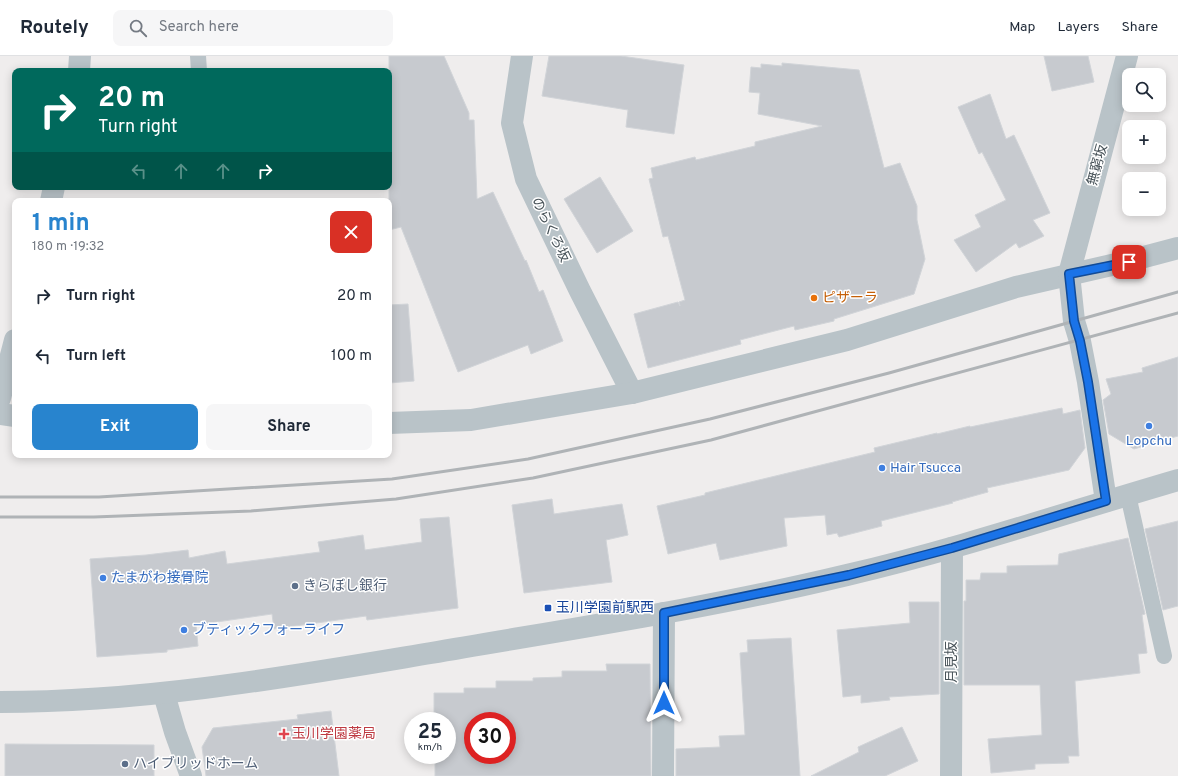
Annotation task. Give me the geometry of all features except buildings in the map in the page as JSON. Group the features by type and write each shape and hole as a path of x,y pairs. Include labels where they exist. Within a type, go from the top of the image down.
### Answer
{"street":[{"path":"79,68 80,56"},
{"name":"のらくろ坂","path":"522,56 512,123 526,179 580,292 632,393"},
{"name":"無窮坂","path":"1069,274 1127,56"},
{"path":"392,423 471,420 632,393 848,340 956,305 1069,274 1129,262 1178,248"},
{"path":"1069,274 1074,321 1080,341 1088,382 1106,501"},
{"path":"0,398 12,352"},
{"path":"0,414 12,416"},
{"path":"0,702 104,700 227,686 664,613 796,587 952,548 1178,480"},
{"name":"月見坂","path":"951,776 952,548"},
{"path":"663,776 664,613"},
{"path":"164,694 175,732 191,776"}],"lane":[{"path":"198,56 199,68"},
{"path":"1128,495 1164,656"}],"railway":[{"path":"0,497 99,497 392,479 528,459 710,419 889,373 1178,292"},
{"path":"0,517 94,517 251,511 396,499 533,478 711,440 1178,313"}],"place":[{"name":"ピザーラ","path":"814,298"},
{"name":"Lopchu","path":"1149,426"},
{"name":"Hair Tsucca","path":"882,468"},
{"name":"たまがわ接骨院","path":"103,578"},
{"name":"きらぼし銀行","path":"295,586"},
{"name":"玉川学園前駅西","path":"548,608"},
{"name":"ブティックフォーライフ","path":"184,630"},
{"name":"玉川学園薬局","path":"284,734"},
{"name":"ハイブリッドホーム","path":"125,764"}],"route":[{"path":"664,703 664,613 716,604 849,575 952,548 1106,501 1088,382 1080,341 1074,321 1069,274 1129,262"}]}
